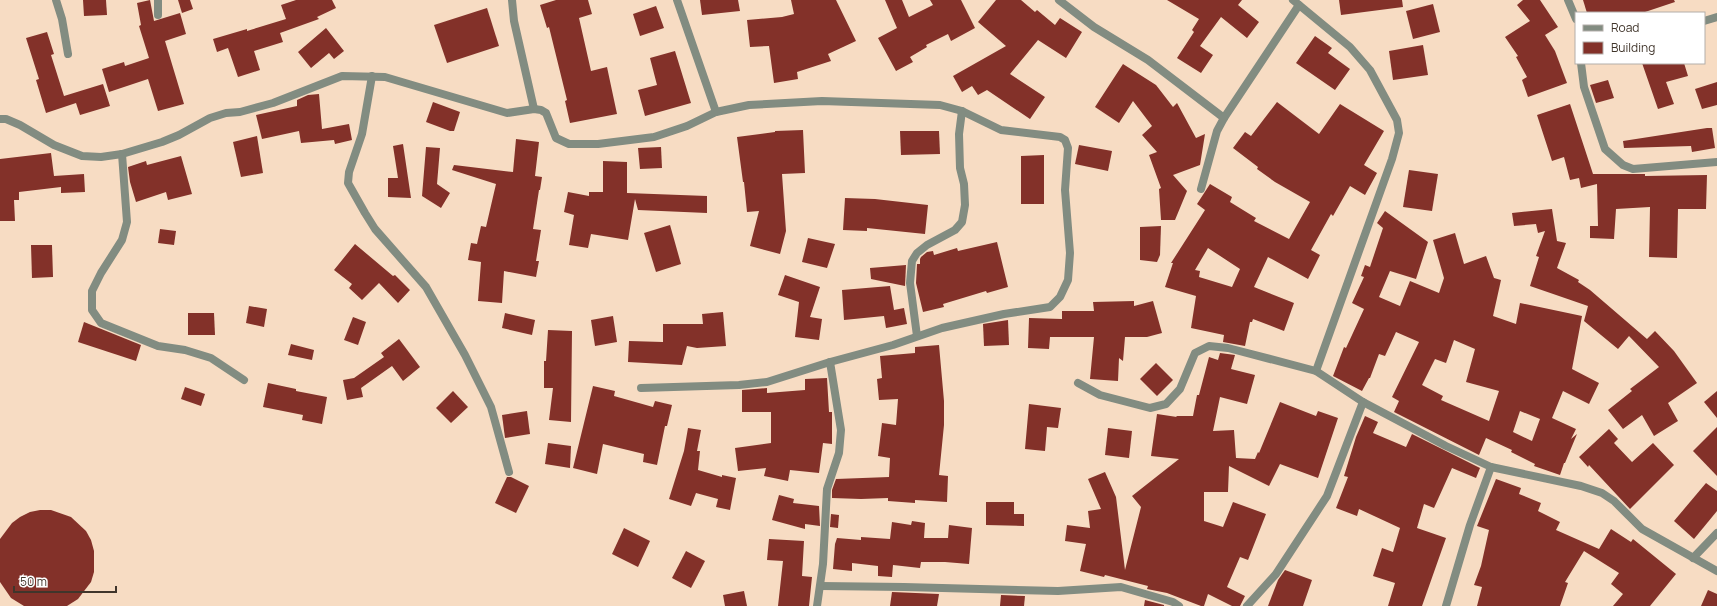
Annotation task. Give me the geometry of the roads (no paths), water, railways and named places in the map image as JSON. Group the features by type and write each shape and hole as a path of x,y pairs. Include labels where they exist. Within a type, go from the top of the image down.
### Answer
{"street":[{"path":"56,0 62,19 68,54"},
{"path":"158,0 158,15"},
{"path":"512,0 514,21 534,109"},
{"path":"677,0 716,112"},
{"path":"1059,0 1094,27 1148,60 1224,118"},
{"path":"1568,0 1575,17"},
{"path":"1201,189 1217,131 1296,3 1350,47 1370,70 1397,120 1399,132 1392,160 1316,371"},
{"path":"1705,21 1717,17"},
{"path":"1581,64 1584,87 1605,149 1623,165 1633,169 1717,162"},
{"path":"0,119 6,119 20,125 54,145 82,156 101,157 122,154 162,142 179,135 210,118 226,113 240,112 272,103 342,76 372,76 385,77 507,113 534,109 541,110 546,113 556,138 569,144 598,144 654,137 687,126 716,112 749,105 822,102 940,105 962,111 1001,130 1060,137 1065,140 1068,148 1065,190 1070,253 1068,280 1060,297 1050,307 1004,314 942,328 893,345 760,383 641,388"},
{"path":"372,76 362,134 349,172 348,183 375,229 426,287 465,355 491,407 509,472"},
{"path":"917,336 910,283 912,261 917,253 955,230 962,222 965,205 964,184 960,168 959,134 962,111"},
{"path":"122,154 127,222 122,240 101,273 92,291 92,310 101,323 158,346 185,350 211,358 244,380"},
{"path":"1078,384 1100,395 1150,408 1166,404 1180,389 1195,353 1209,346 1228,348 1316,371 1363,402 1446,446 1491,467 1581,486 1602,493 1614,501 1642,529 1717,571"},
{"path":"817,606 821,586 827,489 839,452 841,430 830,362"},
{"path":"1247,606 1276,574 1327,496 1363,402"},
{"path":"1446,606 1470,525 1491,467"},
{"path":"1693,558 1717,533"},
{"path":"821,586 1058,591 1121,587 1173,602 1179,606"}]}
